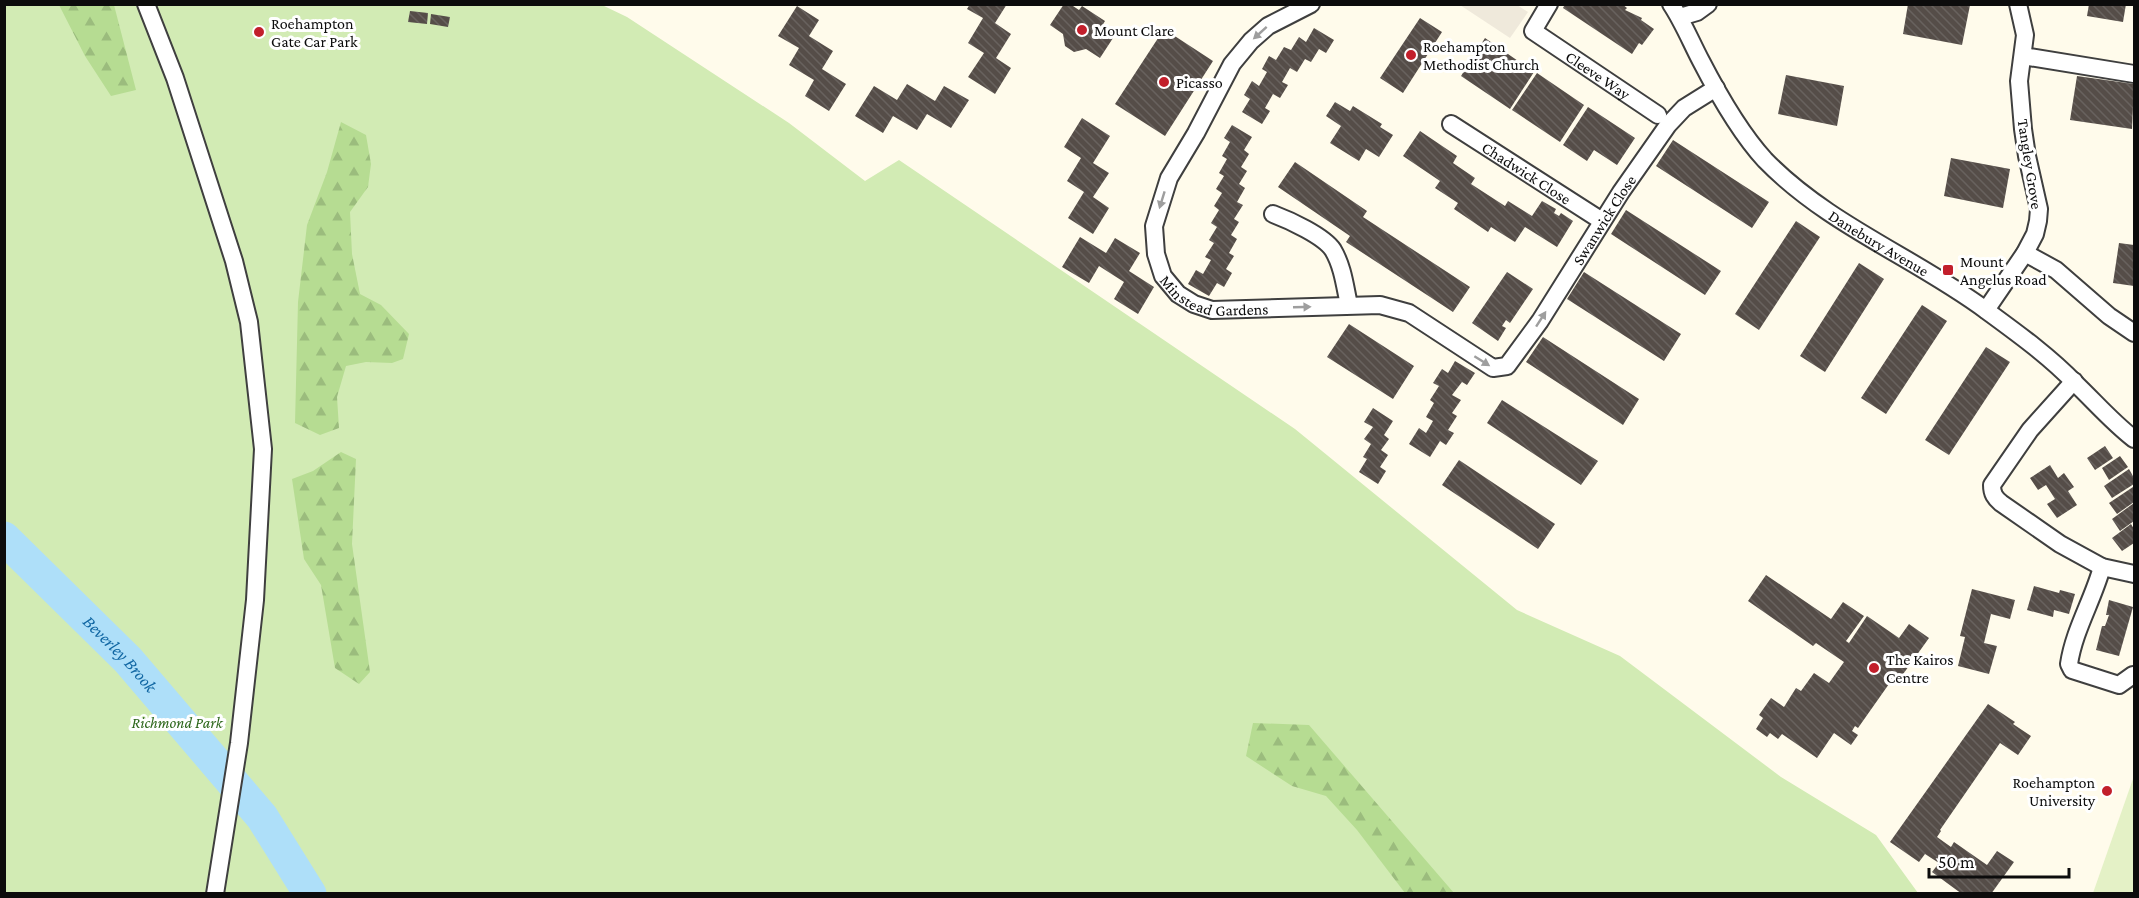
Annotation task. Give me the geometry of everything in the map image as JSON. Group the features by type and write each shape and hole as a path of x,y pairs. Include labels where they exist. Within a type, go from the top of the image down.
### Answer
{"street":[{"path":"146,4 175,78 234,261 249,322 262,448 255,600 239,743 215,894"},
{"name":"Minstead Gardens","path":"1311,4 1268,26 1251,41 1232,64 1196,133 1169,178 1154,226 1156,254 1163,276 1178,294 1194,304 1212,310 1380,305 1409,314 1493,368 1507,366"},
{"name":"Cleeve Way","path":"1549,4 1533,31 1658,116"},
{"path":"1676,11 1696,12 1708,4"},
{"name":"Tangley Grove","path":"1986,310 2025,253 2035,234 2039,209 2023,129 2019,81 2025,35 2018,4"},
{"name":"Danebury Avenue","path":"1676,11 1716,88 1746,135 1765,159 1791,183 1827,210 1986,310 2074,381 2106,416 2134,439"},
{"path":"2023,56 2134,74"},
{"name":"Swanwick Close","path":"1507,366 1540,321 1602,220 1668,125 1684,108 1716,88"},
{"name":"Chadwick Close","path":"1451,124 1602,220"},
{"path":"1273,214 1300,225 1332,248 1341,270 1349,305"},
{"path":"2025,253 2056,270 2109,316 2134,333"},
{"path":"2074,381 2030,430 1992,485 1992,490 1995,498 2001,503 2060,544 2102,567 2134,574"},
{"path":"2102,567 2094,594 2080,624 2069,664 2072,670 2119,685 2133,675"}],"green space":[{"name":"Richmond Park","path":"5,4 602,5 627,17 789,123 865,181 899,160 1295,429 1517,610 1620,656 1781,777 1876,835 1918,893 5,894"},
{"path":"59,5 114,5 136,90 111,96 85,56"},
{"path":"341,122 366,135 371,164 368,187 350,212 352,254 360,294 381,305 409,334 403,359 392,363 366,362 346,366 337,397 339,428 320,435 295,423 298,302 307,225 327,172"},
{"path":"341,452 356,459 352,544 370,672 359,684 335,668 321,585 304,559 292,479 313,471"},
{"path":"1253,723 1309,725 1454,893 1405,893 1357,830 1326,796 1292,786 1246,756"},
{"path":"2134,776 2134,893 2093,893"}],"shaded area":[{"path":"1460,5 1517,5 1528,12 1510,38"}],"building":[{"path":"970,4 1007,4 995,23 1011,34 996,58 1011,68 995,94 968,77 984,53 968,43 983,18 967,9"},
{"name":"Mount Clare","path":"1064,4 1070,4 1079,10 1082,6 1105,21 1102,26 1115,35 1100,58 1086,49 1074,52 1065,46 1063,34 1050,25"},
{"path":"1565,4 1622,4 1627,8 1625,10 1642,18 1641,20 1654,29 1642,45 1639,43 1632,54 1563,8"},
{"path":"1908,4 1970,5 1962,45 1903,34"},
{"path":"2089,4 2126,4 2123,22 2087,16"},
{"path":"797,6 819,20 809,36 833,51 822,69 846,84 829,111 805,96 814,80 789,65 799,48 778,36"},
{"path":"410,11 428,13 427,24 408,22"},
{"path":"431,14 450,17 448,27 430,24"},
{"name":"Roehampton Methodist Church","path":"1420,18 1442,32 1403,93 1380,78"},
{"path":"1314,28 1334,40 1326,53 1319,49 1311,62 1305,59 1297,72 1290,68 1282,82 1288,85 1280,98 1273,94 1265,108 1270,111 1262,124 1242,112 1250,99 1244,95 1252,81 1259,86 1267,72 1262,69 1269,56 1276,60 1284,47 1291,50 1299,37 1306,42"},
{"name":"Picasso","path":"1164,29 1213,61 1165,136 1115,104"},
{"path":"1485,38 1534,72 1510,109 1461,76"},
{"path":"1537,73 1584,105 1560,142 1512,110"},
{"path":"1786,75 1844,86 1837,126 1778,114"},
{"path":"2077,76 2134,84 2132,129 2070,120"},
{"path":"907,84 935,101 944,86 969,100 951,128 927,114 917,130 893,116 883,133 855,116 874,86 897,100"},
{"path":"1335,102 1350,111 1353,106 1382,124 1380,127 1393,135 1379,157 1366,149 1359,161 1330,143 1341,126 1326,116"},
{"path":"1588,107 1635,138 1617,165 1594,150 1587,161 1563,145"},
{"path":"1082,118 1110,136 1093,163 1109,173 1093,197 1109,208 1093,234 1068,218 1084,192 1067,181 1081,158 1064,147"},
{"path":"1232,125 1252,137 1244,150 1249,154 1241,167 1247,171 1239,184 1245,188 1237,202 1243,205 1234,219 1239,222 1231,235 1237,239 1229,253 1234,256 1226,269 1232,273 1224,287 1217,283 1209,296 1188,284 1196,270 1203,274 1211,260 1205,257 1214,243 1209,240 1217,227 1211,223 1219,210 1214,206 1222,193 1216,189 1224,176 1219,173 1227,159 1222,156 1230,142 1224,138"},
{"path":"1420,131 1457,156 1453,163 1475,178 1471,184 1505,206 1508,201 1532,216 1542,201 1556,209 1554,213 1559,216 1561,213 1573,221 1557,247 1525,227 1515,242 1491,227 1488,232 1454,209 1458,203 1435,188 1440,181 1403,156"},
{"path":"1673,140 1769,202 1752,228 1656,166"},
{"path":"1951,158 2010,169 2003,208 1944,196"},
{"path":"1295,162 1367,211 1363,217 1470,287 1453,312 1346,242 1350,236 1278,187"},
{"path":"1626,210 1721,271 1705,295 1611,234"},
{"path":"1796,221 1820,237 1759,330 1735,314"},
{"path":"1080,237 1106,253 1115,238 1140,253 1129,271 1154,287 1138,314 1114,299 1124,282 1099,266 1089,283 1062,267"},
{"path":"2119,243 2134,245 2134,286 2113,283"},
{"path":"1859,263 1884,279 1825,372 1800,356"},
{"path":"1507,272 1533,289 1510,323 1506,320 1502,326 1506,328 1498,341 1472,323"},
{"path":"1584,272 1681,334 1664,361 1567,299"},
{"path":"1922,305 1947,321 1886,414 1861,398"},
{"path":"1349,324 1414,366 1393,399 1327,357"},
{"path":"1543,337 1639,399 1623,425 1526,362"},
{"path":"1986,347 2010,362 1949,455 1925,440"},
{"path":"1455,361 1475,373 1467,385 1462,382 1452,395 1461,400 1452,413 1457,416 1448,430 1454,433 1446,445 1440,441 1430,457 1409,444 1419,428 1426,433 1433,421 1426,417 1434,403 1430,400 1439,386 1433,383 1442,369 1448,373"},
{"path":"1502,400 1598,461 1581,485 1487,423"},
{"path":"1373,408 1393,421 1384,435 1389,439 1381,450 1388,455 1380,467 1386,471 1378,484 1359,472 1367,459 1363,457 1371,444 1364,439 1373,427 1364,422"},
{"path":"2105,446 2113,458 2095,470 2087,458"},
{"path":"2120,456 2128,467 2109,480 2102,468"},
{"path":"1459,460 1555,524 1538,549 1442,485"},
{"path":"2050,465 2058,478 2064,473 2074,487 2068,491 2077,505 2057,518 2047,504 2055,499 2046,485 2038,490 2030,478"},
{"path":"2129,469 2134,478 2134,484 2112,498 2104,486"},
{"path":"2133,487 2134,502 2117,514 2109,503"},
{"path":"2134,503 2134,521 2120,531 2112,519"},
{"path":"2131,524 2134,529 2134,543 2122,551 2112,538"},
{"name":"The Kairos Centre","path":"1766,575 1831,619 1843,602 1864,616 1846,641 1849,643 1867,616 1899,638 1909,624 1929,638 1901,677 1896,674 1858,728 1855,726 1852,731 1858,735 1851,745 1834,733 1817,758 1782,734 1778,739 1770,733 1767,737 1756,729 1763,718 1759,715 1771,698 1784,707 1796,688 1801,691 1814,673 1829,683 1844,662 1816,643 1813,646 1748,601"},
{"path":"2034,586 2059,593 2060,590 2075,594 2069,614 2054,610 2053,617 2027,610"},
{"path":"1972,589 2015,600 2010,619 1991,614 1984,643 1997,646 1989,674 1958,666 1965,637 1960,636"},
{"path":"2109,600 2133,607 2119,656 2096,650 2102,626 2105,626 2109,615 2106,615"},
{"path":"1988,704 2031,736 2018,755 2000,743 1937,837 1951,847 1954,842 1987,865 1997,851 2014,862 1991,894 1962,894 1932,872 1939,863 1925,854 1919,862 1890,842"}],"waterway":[{"name":"Beverley Brook","path":"4,538 128,660 262,817 310,894"}],"place":[{"name":"Mount Clare","path":"1082,30"},
{"name":"Roehampton Gate Car Park","path":"259,32"},
{"name":"Roehampton Methodist Church","path":"1411,55"},
{"name":"Picasso","path":"1164,82"},
{"name":"Mount Angelus Road","path":"1948,270"},
{"name":"The Kairos Centre","path":"1874,668"},
{"name":"Roehampton University","path":"2107,791"}]}
